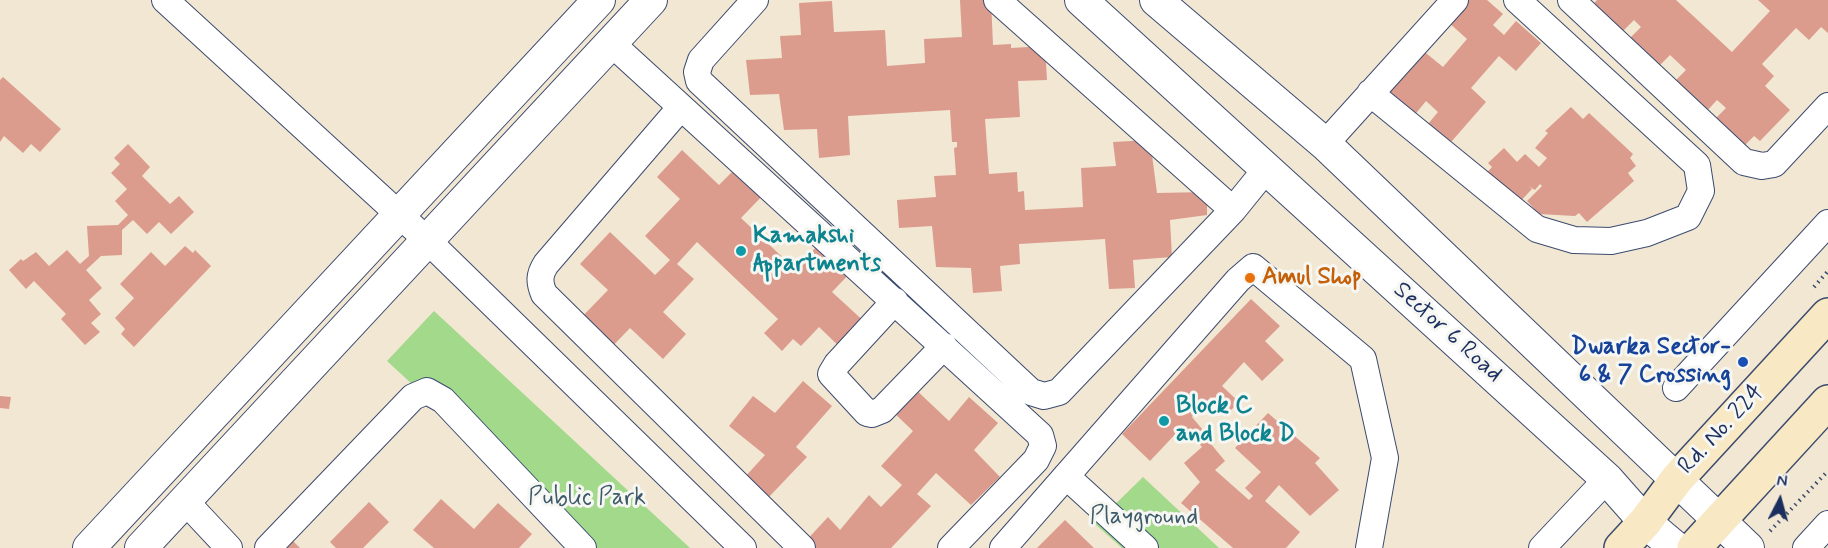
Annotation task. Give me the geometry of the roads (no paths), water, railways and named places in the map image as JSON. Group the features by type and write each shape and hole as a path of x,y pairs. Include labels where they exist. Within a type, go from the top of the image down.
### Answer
{"main road":[{"name":"Rd. No. 224","path":"1621,548 1645,522 1677,479 1828,315"},
{"path":"1694,548 1828,402"}],"street":[{"path":"165,0 428,241 743,548"},
{"path":"89,548 599,0"},
{"path":"154,544 185,501 651,0"},
{"path":"755,0 701,60 697,72 699,81 1031,392 1044,396 1059,392 1233,210 1267,168"},
{"path":"997,0 1233,210"},
{"name":"Sector 6 Road","path":"1081,0 1606,479 1645,522 1676,548"},
{"name":"Sector 6 Road","path":"1156,0 1325,144 1636,444 1719,519 1755,544"},
{"path":"1325,144 1455,0"},
{"path":"1370,93 1537,229 1574,240 1611,241 1647,233 1688,216 1701,191 1697,165 1517,0"},
{"path":"1571,0 1744,162 1762,166 1774,164 1825,115"},
{"path":"611,43 1032,425 1040,435 1043,446 1036,460 951,548"},
{"path":"681,107 546,264 541,273 540,285 544,294 802,548"},
{"path":"1676,388 1828,223"},
{"path":"1003,548 1238,280 1253,267 1363,359 1385,458 1370,548"},
{"path":"895,301 837,364 831,374 867,412 872,414 882,410 944,346"},
{"path":"268,548 413,397 427,391 443,400 583,548"},
{"path":"1066,476 1144,548"},
{"path":"1542,548 1606,479"},
{"path":"185,501 229,548"},
{"path":"1806,548 1828,524"}],"place":[{"name":"Kamakshi Appartments","path":"741,251"},
{"name":"Amul Shop","path":"1250,278"},
{"name":"Dwarka Sector- 6 & 7 Crossing","path":"1743,362"},
{"name":"Block C and Block D","path":"1164,421"}],"park label":[{"name":"Public Park","path":"587,499"},
{"name":"Playground","path":"1144,518"}]}
